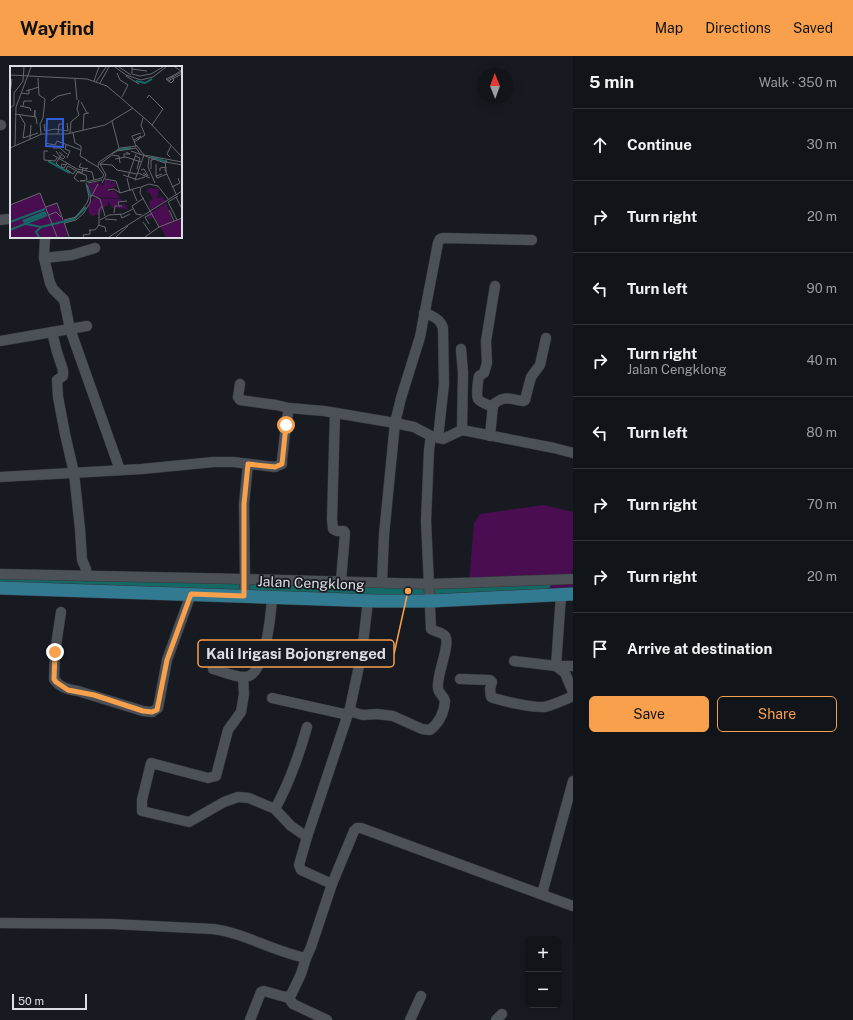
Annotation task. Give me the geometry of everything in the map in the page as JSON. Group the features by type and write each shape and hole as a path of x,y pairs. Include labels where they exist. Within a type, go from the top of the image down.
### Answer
{"main road":[{"name":"Jalan Cengklong","path":"0,588 78,582 191,594 245,587 272,597 375,591 567,595"}],"street":[{"path":"45,238 44,258 52,286 64,300 70,329 120,470"},
{"path":"332,884 301,870 299,865 348,713 362,652 375,591 384,535 395,422 420,337 438,243 440,239 532,240"},
{"path":"44,258 72,255 95,248"},
{"path":"493,407 479,400 478,384 479,376 484,373 488,363 486,341 495,286"},
{"path":"272,698 348,713 393,716 419,728 428,730 432,729 444,708 444,698 439,692 438,686 440,667 447,639 443,634 431,629 426,521 429,450 434,437 444,384 443,328 440,322 424,312"},
{"path":"0,341 87,326"},
{"path":"52,332 64,372 63,376 58,380 58,397 64,434 74,473 82,560 86,568 78,582"},
{"path":"490,436 493,405 504,398 525,400 531,377 540,365 546,338"},
{"path":"461,349 463,373 462,430"},
{"path":"240,384 238,397 240,400 245,402 335,412 395,422 414,427 434,437 443,439 462,430 573,453"},
{"path":"0,477 120,470 214,462 275,467 282,464 289,408"},
{"path":"335,412 331,510 333,529 345,533 341,581"},
{"path":"245,587 244,504 248,464"},
{"path":"0,574 107,584 245,587 341,581 375,591 430,592 573,579"},
{"path":"61,612 55,652 54,679 56,682 68,690 78,691 143,711 152,712 159,707 167,660 191,594"},
{"path":"556,666 567,595"},
{"path":"213,669 243,677 249,676 254,672 261,661 270,627 272,597"},
{"path":"514,661 556,666 573,666"},
{"path":"556,666 565,673 573,692"},
{"path":"243,677 244,694 241,712 228,730 216,776 208,778 151,763 142,800 142,810 144,812 189,822 224,802 238,797 249,798 275,809 291,826 307,837"},
{"path":"460,679 490,680 492,682 490,689 492,697 530,706 546,706 573,696"},
{"path":"275,809 298,759 307,727"},
{"path":"542,894 573,781"},
{"path":"288,997 291,995 301,974 332,884 354,831 357,828 361,828 573,906"},
{"path":"0,923 112,924 213,929 226,931 290,954 306,958"},
{"path":"250,1020 261,992 264,991 288,997"},
{"path":"410,1020 421,996"},
{"path":"288,997 293,1004 327,1020"}],"shaded area":[{"path":"544,505 573,512 573,567 571,575 573,575 573,588 470,593 469,581 474,523 480,514"}],"waterway":[{"path":"0,579 408,591 477,590 546,584"}],"place":[{"name":"Kali Irigasi Bojongrenged","path":"408,591"}],"route":[{"path":"55,652 54,679 66,689 94,695 143,711 152,712 157,710 159,707 167,660 191,594 244,596 245,560 243,519 244,492 248,464 275,467 282,464 286,425"}]}
